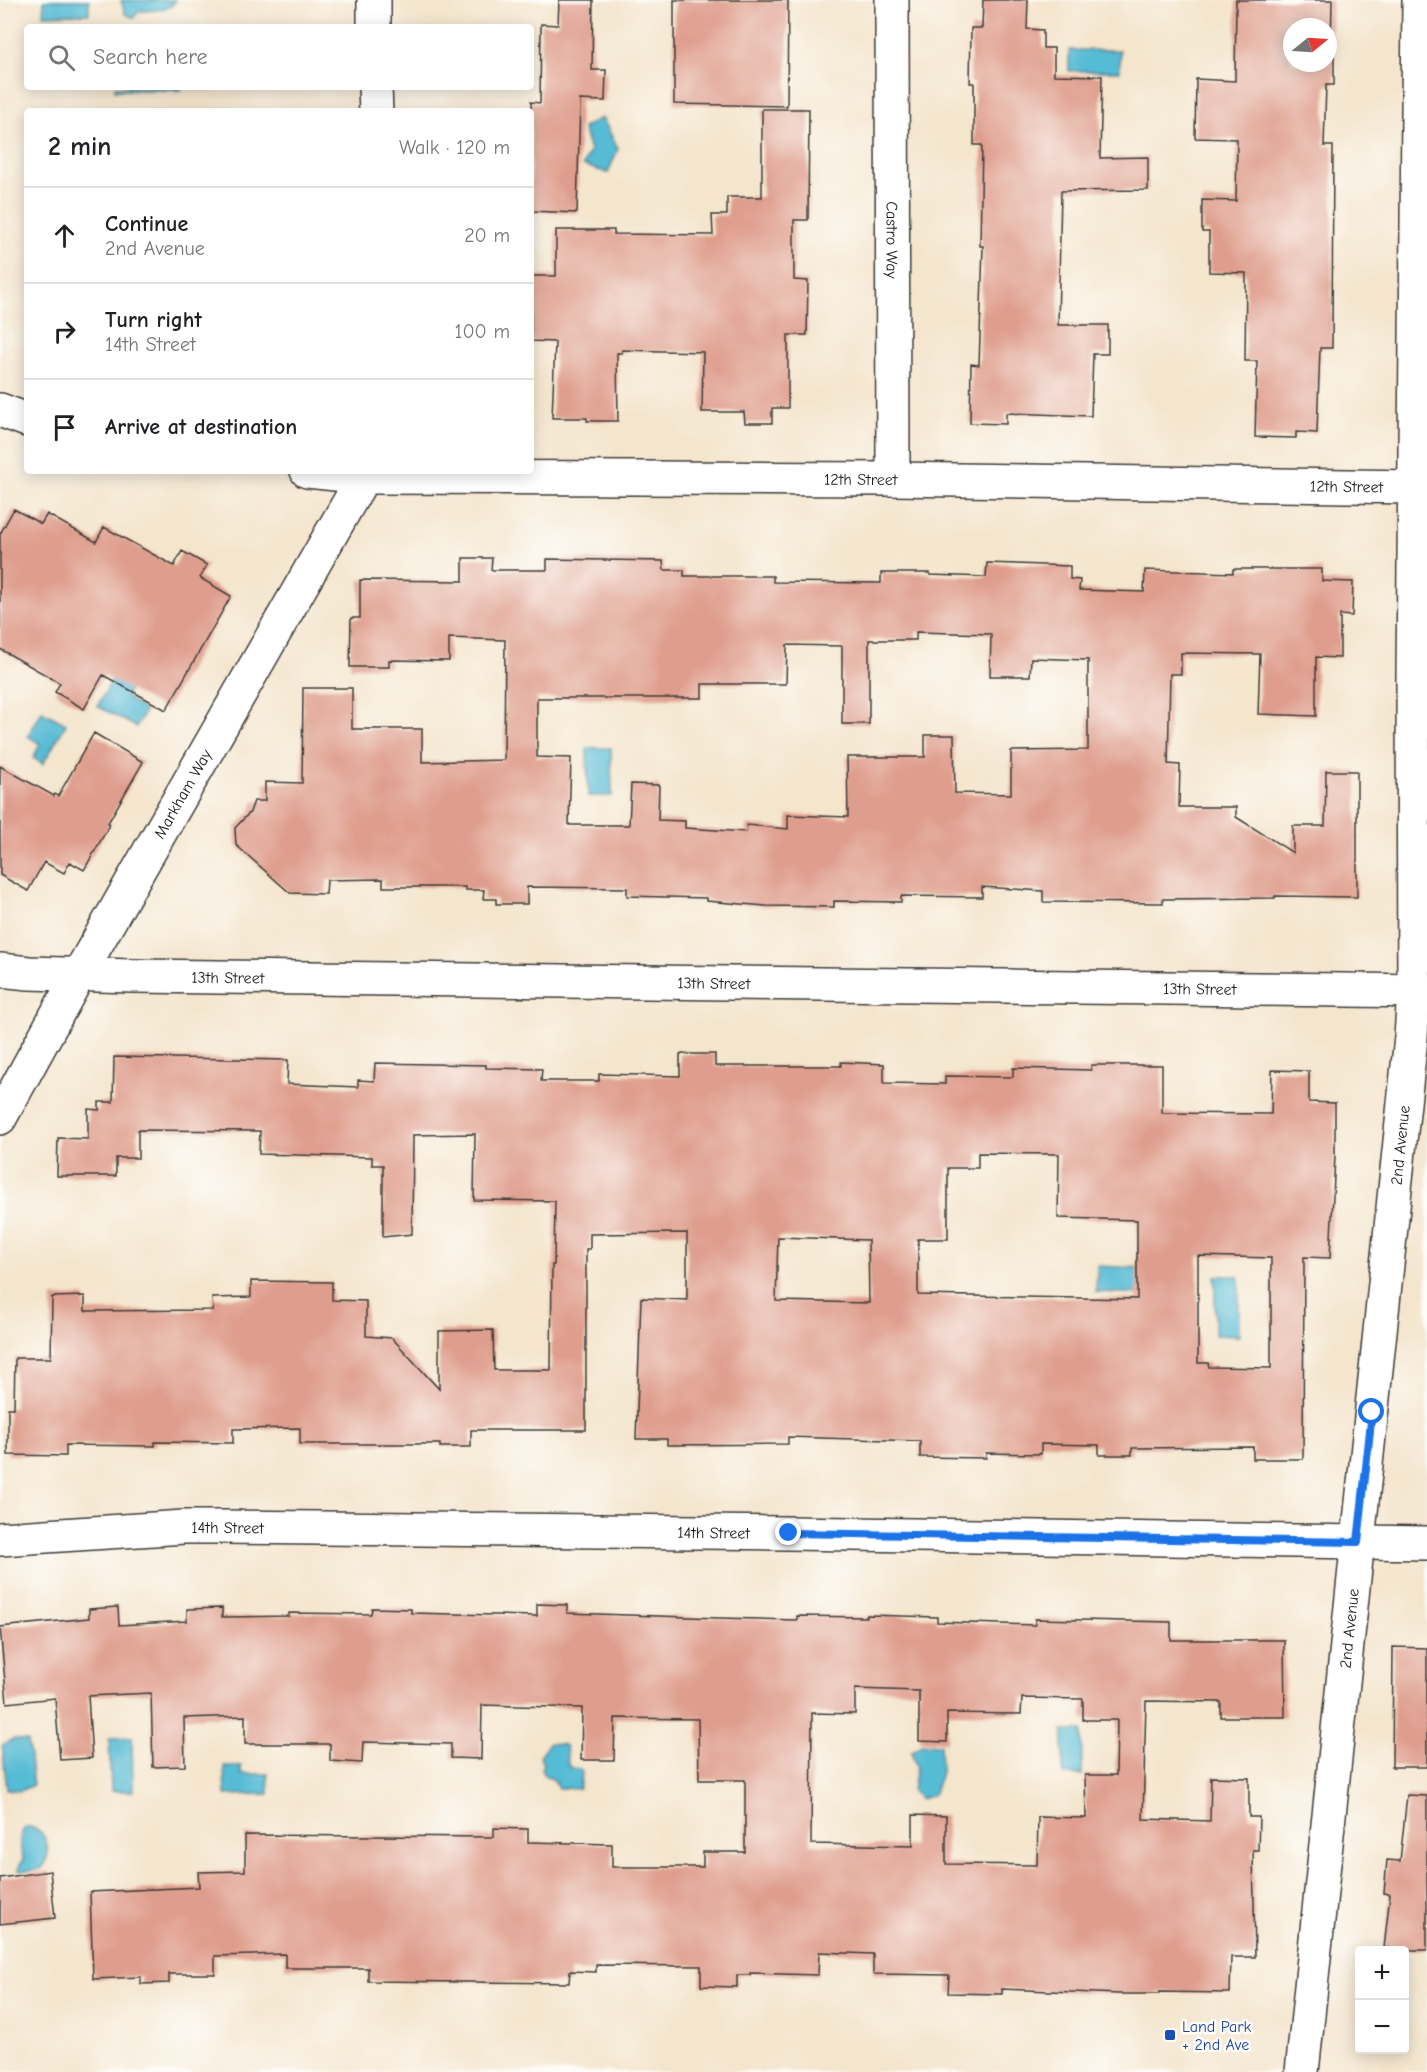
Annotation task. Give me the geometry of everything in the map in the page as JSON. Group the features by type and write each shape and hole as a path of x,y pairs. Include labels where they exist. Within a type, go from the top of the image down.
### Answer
{"street":[{"path":"374,0 374,24"},
{"name":"Castro Way","path":"892,0 893,479"},
{"name":"2nd Avenue","path":"1302,2072 1411,1037 1420,991 1415,487 1419,0"},
{"path":"375,90 376,108"},
{"path":"0,410 24,419"},
{"name":"12th Street","path":"365,474 1415,487"},
{"name":"Markham Way","path":"0,1118 78,976 365,474"},
{"name":"13th Street","path":"0,970 78,976 1420,991"},
{"name":"14th Street","path":"0,1539 184,1527 801,1533 1427,1543"}],"water":[{"path":"44,0 89,0 89,14 43,15"},
{"path":"121,0 176,0 164,9 138,12 134,18 125,14"},
{"path":"1069,50 1120,50 1120,71 1069,71"},
{"path":"601,118 618,149 608,173 583,165 590,151 583,128"},
{"path":"118,669 134,678 126,697 145,711 136,727 98,705"},
{"path":"42,711 66,724 43,764 33,758 40,744 28,736"},
{"path":"587,748 611,748 612,796 588,796"},
{"path":"1097,1266 1145,1268 1144,1294 1096,1292"},
{"path":"1215,1276 1239,1276 1239,1336 1215,1335"},
{"path":"1063,1731 1082,1731 1082,1775 1063,1775"},
{"path":"132,1737 133,1791 111,1791 109,1738"},
{"path":"14,1739 28,1741 33,1785 20,1791 7,1789 2,1745"},
{"path":"549,1743 562,1744 566,1747 568,1764 572,1768 580,1769 582,1773 579,1789 559,1788 554,1780 543,1774 540,1756"},
{"path":"922,1744 940,1745 941,1773 933,1795 921,1799 912,1791 916,1766 911,1752"},
{"path":"224,1766 241,1766 241,1774 268,1774 269,1794 225,1795"},
{"path":"26,1827 35,1828 41,1832 48,1853 44,1866 40,1869 20,1871 18,1869 23,1858 20,1838"}],"building":[{"path":"559,0 593,0 592,70 606,70 605,101 580,100 577,213 534,211 534,108 531,108 531,102 540,103 541,24 558,25"},
{"path":"674,0 788,0 787,106 674,104"},
{"path":"983,0 1028,0 1027,29 1043,30 1043,48 1054,48 1054,75 1102,76 1100,158 1148,157 1148,190 1061,191 1058,325 1108,325 1108,354 1093,354 1091,416 1006,413 1006,424 970,423 971,364 979,365 983,246 980,246 982,145 974,145 974,83 970,83 971,28 982,28"},
{"path":"1236,0 1332,0 1332,18 1283,18 1283,72 1334,72 1334,85 1326,85 1324,146 1333,146 1332,348 1320,348 1317,433 1296,432 1296,438 1255,437 1257,361 1245,361 1246,273 1209,272 1209,232 1202,232 1202,200 1236,201 1237,139 1195,138 1196,79 1235,81"},
{"path":"762,109 809,109 808,220 794,220 794,280 808,281 807,335 788,335 788,408 772,408 772,423 745,423 744,412 702,412 703,352 622,350 622,353 617,353 618,421 552,418 555,342 534,341 534,276 556,276 556,230 614,230 614,234 713,235 712,215 727,215 727,197 762,197"},
{"path":"14,509 41,524 47,514 96,542 104,527 174,566 182,551 207,565 200,578 231,596 166,710 103,675 84,709 55,692 60,683 0,649 0,534"},
{"path":"463,558 492,558 491,570 547,570 547,559 663,561 664,570 684,570 684,576 773,576 773,582 881,583 881,573 930,573 930,575 986,577 987,563 1070,566 1070,579 1080,580 1079,590 1144,592 1145,570 1233,573 1233,569 1322,569 1322,581 1353,582 1352,616 1340,615 1340,658 1316,657 1316,716 1258,714 1260,654 1181,653 1181,674 1170,674 1168,764 1180,765 1179,807 1236,807 1236,817 1293,853 1293,826 1325,826 1326,771 1357,771 1357,897 1275,896 1275,898 1163,899 1163,903 1043,902 1043,891 982,887 982,897 901,896 901,902 834,901 834,907 766,906 706,901 706,898 627,896 627,888 527,887 527,904 496,904 496,899 483,899 484,890 465,890 465,887 383,887 383,879 327,880 326,894 290,893 236,845 235,828 250,812 254,801 265,801 265,782 302,783 303,688 352,688 352,729 422,729 422,762 504,760 505,640 449,638 449,661 389,660 389,667 350,667 351,618 360,618 360,580 463,581","holes":["916,632 991,634 990,676 1030,676 1031,658 1088,660 1088,750 1011,751 1011,794 955,793 954,735 925,735 925,757 847,757 848,817 788,815 788,829 747,825 746,832 685,828 685,821 658,820 659,785 631,784 629,825 569,825 571,758 537,757 537,698 702,698 702,684 786,684 787,645 842,646 842,724 869,724 869,640 916,640"]},
{"path":"94,733 143,762 84,870 70,862 64,873 44,862 28,891 0,875 0,766 54,796 55,794 58,796"},
{"path":"680,1054 715,1054 715,1066 841,1066 841,1062 884,1064 884,1083 945,1084 945,1076 1013,1077 1013,1068 1091,1070 1091,1065 1162,1065 1162,1113 1271,1114 1272,1070 1309,1071 1309,1102 1335,1103 1335,1156 1330,1258 1304,1257 1303,1459 1253,1459 1253,1447 1132,1448 1132,1455 1099,1455 1099,1445 1041,1444 1041,1454 986,1453 986,1458 920,1457 920,1441 788,1437 788,1444 667,1445 667,1439 636,1439 641,1298 687,1300 687,1233 590,1234 590,1249 586,1249 586,1430 471,1430 471,1447 440,1447 440,1444 300,1444 300,1428 233,1429 233,1443 155,1442 155,1446 66,1445 66,1456 8,1455 8,1408 14,1408 15,1358 51,1358 52,1297 85,1296 85,1311 213,1310 212,1298 251,1297 251,1281 332,1282 332,1300 366,1301 366,1336 392,1338 439,1389 439,1331 493,1330 494,1370 551,1370 555,1201 474,1200 475,1134 413,1135 412,1234 383,1237 383,1165 372,1165 372,1157 259,1154 260,1131 138,1130 138,1158 116,1158 116,1176 57,1176 58,1138 88,1139 88,1109 99,1110 99,1102 113,1102 114,1057 288,1060 287,1084 358,1087 358,1080 374,1081 375,1063 486,1065 486,1068 542,1069 541,1081 599,1081 599,1074 680,1076","holes":["978,1153 1059,1154 1058,1218 1137,1220 1137,1299 918,1295 918,1239 948,1239 948,1168 978,1168","778,1237 868,1240 869,1303 776,1301","1198,1256 1271,1258 1271,1368 1209,1367 1208,1363 1198,1363"]},
{"path":"537,1604 567,1605 567,1613 719,1618 797,1620 797,1616 867,1617 867,1615 937,1617 937,1622 1035,1625 1035,1619 1171,1622 1171,1640 1284,1640 1285,1717 1221,1717 1221,1702 1146,1701 1143,1819 1210,1821 1211,1777 1249,1778 1249,1817 1259,1817 1258,1850 1253,1850 1255,1957 1231,1957 1230,1993 1119,1994 1002,1989 1002,1994 948,1993 949,1975 873,1974 873,1954 819,1952 818,1975 750,1973 750,1975 737,1975 737,1987 701,1986 701,1966 596,1965 596,1972 570,1971 569,1983 368,1981 368,1968 285,1968 285,1954 215,1956 215,1974 169,1974 169,1983 141,1984 141,1977 93,1979 90,1892 199,1887 198,1872 245,1871 245,1835 494,1837 494,1828 528,1829 528,1842 612,1844 612,1867 703,1867 703,1852 745,1852 745,1780 699,1780 698,1719 615,1718 614,1760 581,1760 582,1708 482,1705 481,1759 451,1758 451,1744 363,1742 362,1763 330,1761 330,1744 245,1744 245,1716 184,1718 185,1766 153,1767 151,1693 88,1696 92,1758 60,1760 55,1698 7,1703 0,1627 89,1618 89,1609 118,1607 119,1625 187,1621 187,1609 222,1608 222,1617 289,1616 289,1613 371,1614 372,1608 411,1609 411,1613 537,1616","holes":["855,1689 919,1691 919,1741 947,1742 947,1713 1021,1714 1022,1698 1083,1699 1083,1720 1117,1720 1116,1775 1085,1775 1086,1818 1038,1817 1037,1865 946,1864 946,1816 913,1815 913,1846 811,1844 812,1713 855,1714"]},
{"path":"1393,1647 1427,1648 1427,1767 1392,1767"},
{"path":"1407,1795 1427,1796 1427,1950 1409,1950 1409,1946 1384,1946 1390,1894 1384,1893 1387,1860 1400,1861"},
{"path":"50,1871 55,1918 0,1924 0,1878"}],"place":[{"name":"Land Park + 2nd Ave","path":"1170,2035"}],"route":[{"path":"789,1533 1358,1542 1372,1412"}]}
